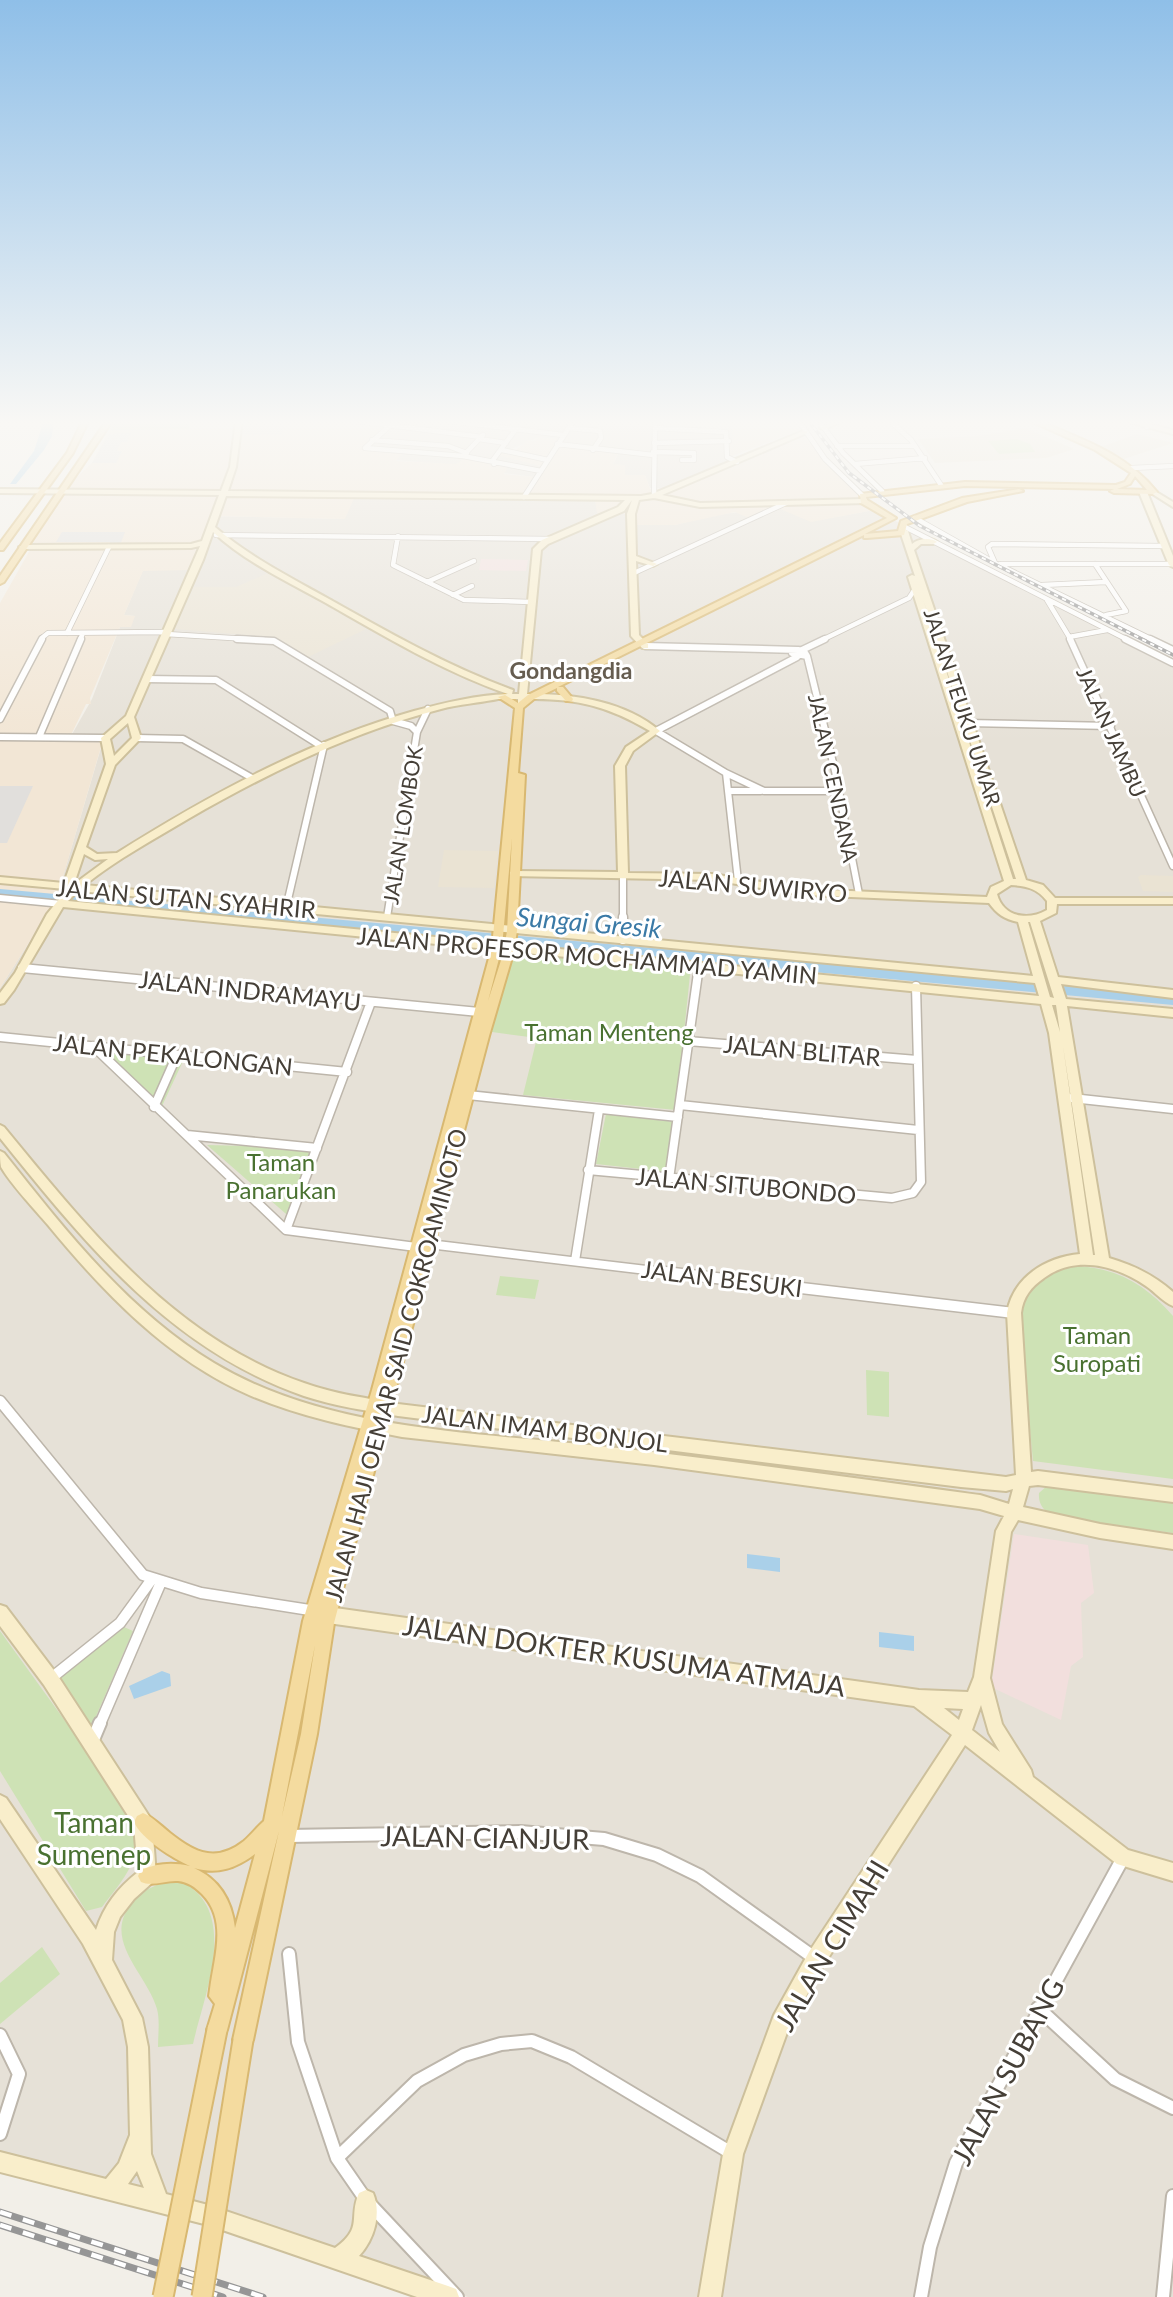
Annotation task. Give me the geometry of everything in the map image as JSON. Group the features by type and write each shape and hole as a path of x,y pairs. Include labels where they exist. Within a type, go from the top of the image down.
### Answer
{"main road":[{"path":"0,548 15,527"},
{"path":"0,582 37,527"},
{"path":"528,696 642,644 875,527"},
{"path":"885,527 882,530 889,533"},
{"path":"822,555 873,534 889,533 903,528"},
{"path":"503,694 528,696 560,689 642,644"},
{"path":"560,689 569,699"},
{"name":"JALAN HAJI OEMAR SAID COKROAMINOTO","path":"202,2297 243,2039 288,1836 322,1613 423,1245 468,1096 504,947 514,874 528,696"},
{"name":"JALAN HAJI OEMAR SAID COKROAMINOTO","path":"506,930 503,864 528,696"},
{"name":"JALAN HAJI OEMAR SAID COKROAMINOTO","path":"423,1245 479,1012 504,947"},
{"name":"JALAN HAJI OEMAR SAID COKROAMINOTO","path":"218,2025 272,1825 311,1621 322,1613"},
{"path":"143,1822 167,1844 190,1859 211,1863 234,1860 251,1850 272,1825"},
{"path":"147,1876 165,1870 181,1871 201,1880 219,1903 228,1937 219,1987 218,2025 163,2297"}],"street":[{"path":"0,737 105,738 130,717 203,546 215,527"},
{"path":"527,539 537,549 579,527"},
{"path":"632,527 635,636 642,644 782,648 802,654"},
{"path":"634,573 732,527"},
{"path":"932,527 996,563 1173,650"},
{"path":"996,563 1172,564 1157,527"},
{"path":"903,528 1173,663"},
{"name":"JALAN TEUKU UMAR","path":"903,528 1023,882"},
{"path":"214,531 240,535 552,539"},
{"path":"214,531 234,546 503,694"},
{"name":"JALAN TEUKU UMAR","path":"889,533 900,541 1009,883"},
{"path":"234,546 235,539 240,535"},
{"path":"398,536 393,565 426,582 468,601 531,602"},
{"path":"911,549 915,544 933,542"},
{"path":"996,563 988,547 992,544 1164,546"},
{"path":"23,547 203,546"},
{"path":"198,560 217,547 234,546"},
{"path":"67,633 109,547"},
{"name":"JALAN HAJI OEMAR SAID COKROAMINOTO","path":"528,696 531,602 537,549"},
{"path":"634,558 653,564"},
{"path":"426,582 474,561"},
{"path":"1095,564 1125,612 1104,616"},
{"path":"1042,586 1106,582"},
{"path":"453,595 472,586"},
{"path":"623,940 620,766 629,749 656,731 911,596 915,589"},
{"name":"JALAN JAMBU","path":"1047,599 1069,637 1173,866"},
{"path":"900,600 929,604"},
{"path":"1069,637 1108,630"},
{"name":"JALAN LOMBOK","path":"43,636 48,633 82,635"},
{"name":"JALAN LOMBOK","path":"43,636 166,633 274,641 390,711 393,721 412,727 417,732"},
{"path":"38,737 82,635"},
{"path":"0,719 43,636"},
{"name":"JALAN CENDANA","path":"802,654 838,791 859,894"},
{"path":"935,656 946,657"},
{"path":"146,679 218,681 322,746"},
{"path":"68,895 96,871 252,778 322,746 478,693 482,687 479,681"},
{"path":"432,708 503,694 592,702 625,712 726,774 764,791"},
{"name":"JALAN LOMBOK","path":"387,917 417,732 432,708"},
{"path":"954,716 967,719 1111,726"},
{"path":"130,717 137,738"},
{"path":"105,738 111,764"},
{"path":"0,1000 68,895 81,848 111,764 137,738 183,739 252,778"},
{"path":"286,908 322,746"},
{"path":"309,752 320,758"},
{"path":"726,774 738,881"},
{"path":"978,791 990,790"},
{"path":"728,791 838,791"},
{"path":"81,848 95,857 120,856"},
{"path":"94,889 91,880 96,871"},
{"name":"JALAN SUWIRYO","path":"514,874 623,875 738,881 797,891 992,900"},
{"name":"JALAN SUTAN SYAHRIR","path":"0,880 68,895 94,889 1041,982"},
{"path":"1023,882 1042,889 1052,901 1052,911 1028,919 1003,912 992,900 995,889 1009,883 1023,882"},
{"name":"JALAN PROFESOR MOCHAMMAD YAMIN","path":"0,898 68,895 504,947 1173,1013"},
{"path":"1052,901 1173,901"},
{"path":"1028,919 1041,982 1072,1098 1103,1261"},
{"path":"1028,919 1061,1000 1087,1259"},
{"path":"669,1179 699,966"},
{"name":"JALAN INDRAMAYU","path":"22,968 479,1012"},
{"path":"1055,982 1173,994"},
{"path":"680,1105 918,1130 916,986"},
{"path":"93,1046 286,1230 371,1002"},
{"name":"JALAN PEKALONGAN","path":"0,1037 347,1072"},
{"name":"JALAN BLITAR","path":"688,1041 917,1060"},
{"path":"154,1107 177,1055"},
{"path":"468,1096 678,1116"},
{"path":"1072,1098 1173,1109"},
{"path":"575,1261 599,1110"},
{"name":"JALAN IMAM BONJOL","path":"0,1130 117,1264 178,1324 229,1357 292,1386 379,1407 669,1444 961,1480 1006,1484 1024,1479 1088,1483 1173,1495"},
{"name":"JALAN SITUBONDO","path":"588,1170 904,1197 919,1189 921,1182 918,1130"},
{"path":"187,1135 317,1148"},
{"name":"JALAN IMAM BONJOL","path":"0,1156 48,1216 126,1304 185,1352 240,1384 284,1401 373,1425 980,1502 1014,1513"},
{"name":"JALAN BESUKI","path":"286,1230 1014,1313"},
{"path":"1031,1785 999,1736 982,1677 1004,1531 1014,1513 1024,1479 1014,1313 1024,1288 1044,1269 1087,1259 1119,1265 1149,1280 1173,1300"},
{"name":"JALAN DOKTER KUSUMA ATMAJA","path":"0,1401 143,1575 156,1581 201,1593 322,1613 919,1698 974,1701"},
{"path":"667,1461 669,1444"},
{"path":"1014,1513 1122,1536 1173,1542"},
{"path":"50,1679 120,1623 156,1581"},
{"path":"92,1742 140,1628 156,1581"},
{"path":"0,1613 50,1679 143,1822 147,1876 129,1889 97,1934"},
{"path":"120,1623 140,1628"},
{"name":"JALAN CIMAHI","path":"710,2297 733,2154 781,2022 816,1959 963,1733 982,1677"},
{"path":"919,1698 1123,1858 1173,1872"},
{"path":"0,1804 97,1934 105,1965 132,2018 138,2047 139,2137 145,2168 159,2202"},
{"name":"JALAN CIANJUR","path":"288,1836 495,1831 607,1840 656,1854 699,1875 816,1959"},
{"name":"JALAN SUBANG","path":"921,2297 930,2247 956,2163 1038,2008 1123,1858"},
{"path":"289,1954 298,2042 337,2158 366,2200 457,2297"},
{"path":"1038,2008 1115,2079 1173,2108"},
{"path":"0,2035 6,2053 19,2074 0,2134"},
{"path":"337,2158 417,2081 464,2055 500,2044 532,2041 571,2057 733,2154"},
{"path":"109,2191 127,2170 139,2137"},
{"path":"0,2162 159,2202 448,2297"},
{"path":"1163,2297 1171,2258 1173,2196"},
{"path":"337,2259 360,2241 366,2228 366,2200"}],"shaded area":[{"path":"35,527 206,527 189,570 143,571 124,615 135,616 131,627 120,627 90,698 91,704 86,704 71,735 103,740 62,880 51,908 0,988 0,603 34,543 27,539"},
{"path":"206,527 908,527 1173,662 1173,2297 468,2297 0,2167 0,988 51,908 62,880 103,741 71,736 92,699 120,627 135,616 124,615 143,570 189,570"},
{"path":"62,532 125,532 120,545 109,545 110,542 56,542"},
{"path":"481,559 528,560 526,571 479,570"},
{"path":"268,573 366,629 306,658 271,637 175,629 194,587 236,587"},
{"path":"0,786 33,786 7,843 0,843"},
{"path":"444,850 498,851 494,888 438,887"},
{"path":"1173,876 1173,892 1143,891 1138,877"},
{"path":"1014,1534 1088,1545 1094,1593 1081,1603 1083,1657 1071,1666 1061,1720 991,1687"}],"green space":[{"name":"Taman Menteng","path":"511,950 691,965 676,1110 523,1095 537,1038 492,1032"},
{"path":"102,1050 184,1059 162,1106"},
{"path":"606,1114 675,1122 668,1172 596,1164"},
{"name":"Taman Panarukan","path":"207,1145 319,1148 293,1220"},
{"name":"Taman Suropati","path":"1076,1266 1105,1270 1130,1280 1152,1295 1173,1316 1173,1479 1033,1461 1018,1306 1042,1279 1057,1271"},
{"path":"500,1276 539,1280 535,1299 496,1295"},
{"path":"866,1370 889,1372 889,1417 867,1415"},
{"path":"1048,1485 1173,1500 1173,1533 1053,1517 1040,1501 1039,1493"},
{"path":"124,1627 133,1631 91,1728 59,1679"},
{"name":"Taman Sumenep","path":"0,1631 136,1819 137,1845 134,1857 125,1877 102,1907 86,1911 0,1771"},
{"path":"179,1880 198,1893 209,1911 214,1931 214,1953 193,2044 158,2047 157,2009 124,1946 123,1920 129,1907 145,1891"},
{"path":"42,1947 60,1974 0,2024 0,1983"}],"water":[{"path":"747,1554 780,1558 780,1572 747,1568"},
{"path":"879,1632 914,1636 914,1651 879,1647"},
{"path":"162,1671 170,1674 171,1686 134,1699 129,1686"}],"waterway":[{"name":"Sungai Gresik","path":"0,893 1173,1000"}],"railway":[{"path":"922,527 1173,655"},
{"path":"0,2212 263,2297"},
{"path":"0,2225 223,2297"}],"district":[{"name":"Gondangdia","path":"571,670"}]}
